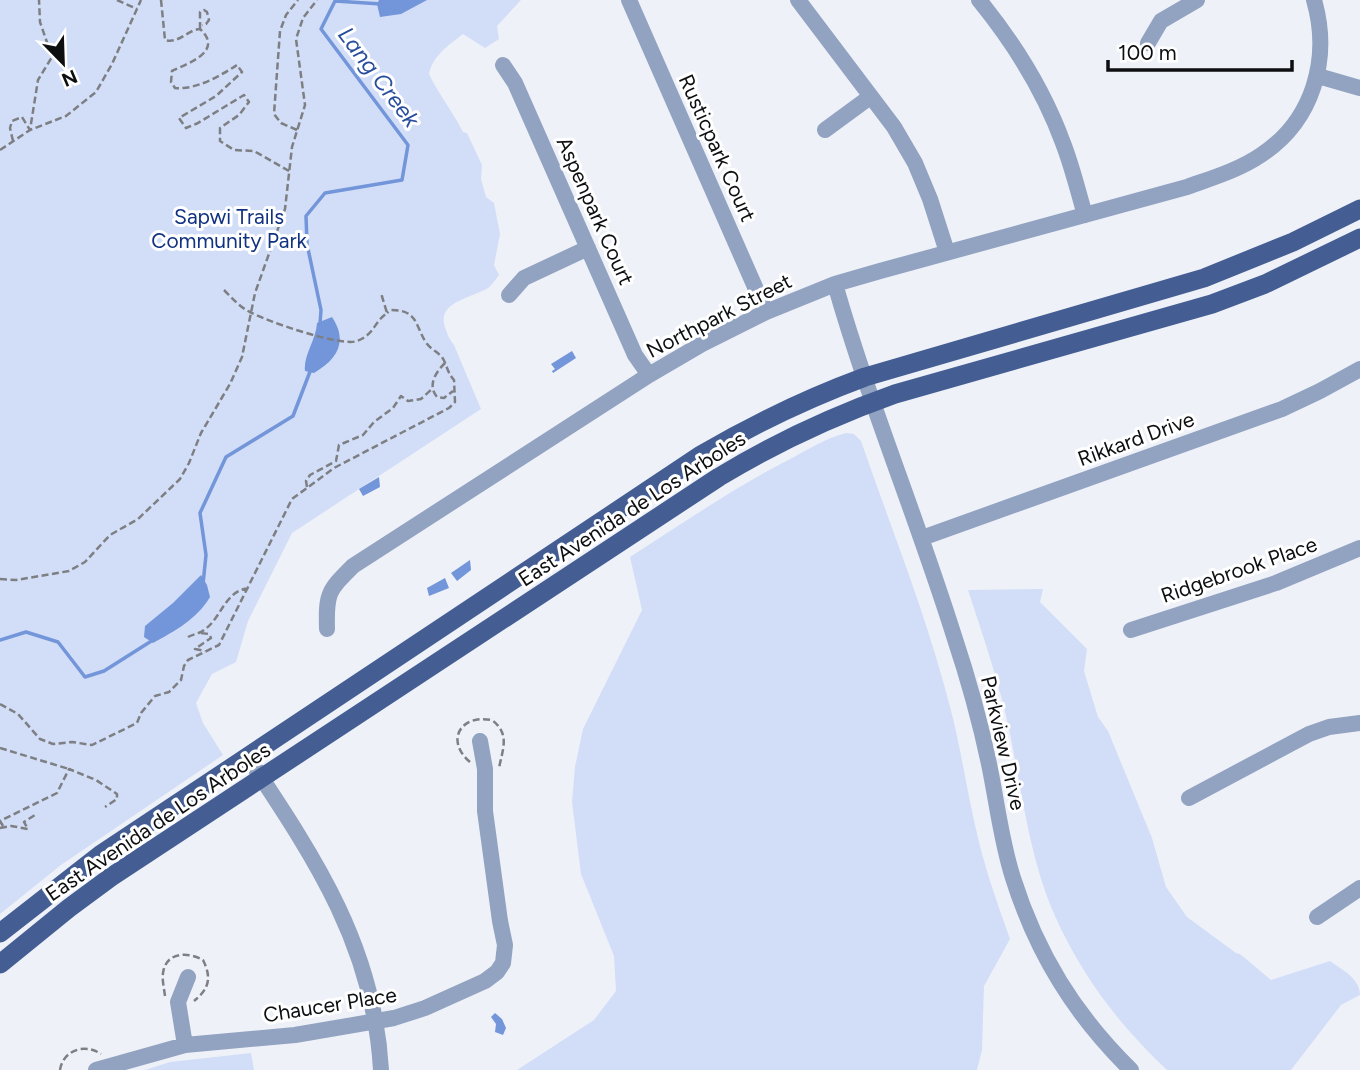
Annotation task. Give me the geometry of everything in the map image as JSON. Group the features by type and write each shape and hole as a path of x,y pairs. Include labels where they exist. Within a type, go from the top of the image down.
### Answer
{"main road":[{"name":"East Avenida de Los Arboles","path":"0,933 100,855 247,756 701,455 766,419 824,392 865,377 1204,278 1293,242 1360,209"},
{"name":"East Avenida de Los Arboles","path":"0,964 111,877 719,477 786,439 874,401 1212,304 1265,285 1360,237"}],"street":[{"name":"Rusticpark Court","path":"629,0 765,312"},
{"path":"798,0 894,127 915,163 947,252"},
{"path":"979,0 1002,28 1030,73 1063,143 1085,215"},
{"path":"1148,43 1161,20 1197,0"},
{"path":"1314,0 1320,33 1318,76 1360,89"},
{"name":"Aspenpark Court","path":"503,65 515,83 635,355 649,375"},
{"name":"Northpark Street","path":"327,629 326,602 329,594 353,566 649,375 765,312 835,284 1187,187 1227,173 1259,157 1287,132 1308,102 1318,76"},
{"path":"825,130 870,97"},
{"path":"509,295 524,278 588,248"},
{"name":"Parkview Drive","path":"835,284 971,691 989,764 1004,848 1024,912 1047,961 1071,1001 1097,1036 1130,1069"},
{"name":"Rikkard Drive","path":"922,538 1282,409 1360,369"},
{"name":"Ridgebrook Place","path":"1130,630 1276,583 1360,548"},
{"path":"1189,797 1309,734 1329,727 1360,723"},
{"name":"Chaucer Place","path":"99,1062 185,1045 295,1035 376,1021 425,1008 485,981 497,972 503,963 505,945 485,811 485,769 480,740"},
{"path":"247,756 305,844 335,898 362,962 376,1021 381,1070"},
{"path":"1317,916 1360,887"},
{"path":"185,1045 178,1002 188,977"}],"path":[{"path":"30,131 38,79 52,57 40,22 39,0"},
{"path":"117,0 137,9"},
{"path":"0,150 30,131 66,116 96,92 141,0"},
{"path":"161,0 165,40 177,40 201,27 208,45 198,60 172,71 171,82 175,88 192,87 237,65 242,72 206,104 180,118 186,128 244,95 249,102 239,114 220,128 220,141 234,150 254,151 289,171"},
{"path":"297,130 281,124 274,114 280,31 286,15 298,0"},
{"path":"0,579 16,580 69,571 85,562 110,535 138,519 180,479 201,433 242,357 255,293 285,209 292,147 305,105 296,39 303,18 317,0"},
{"path":"13,141 10,128 12,121 22,117 30,131"},
{"path":"0,704 18,714 33,732 47,743 72,742 92,745 137,723 141,719 141,713 155,696 176,687 188,660 219,645 292,499 334,468 449,408 455,402 454,380 447,372 440,355 425,341 416,320 410,314 391,310 380,318 376,328 364,338 353,343 339,342 251,313 224,290"},
{"path":"380,293 387,313"},
{"path":"307,488 306,481 310,475 336,461 339,445 363,435 374,422 393,408 401,396 408,401 421,399 432,389 436,374 445,363"},
{"path":"432,389 437,397 444,398 454,389"},
{"path":"188,637 206,629 223,604 235,593 249,588"},
{"path":"198,633 209,634 211,638 195,649 205,651"},
{"path":"474,769 457,744 459,732 473,719 485,719 498,725 503,733 505,742 498,774"},
{"path":"0,748 88,776 117,794 117,799 105,807"},
{"path":"36,815 24,822 28,829 1,827 0,821 57,793 69,769"},
{"path":"167,1006 163,971 169,960 177,954 186,953 203,960 209,982 190,1008"},
{"path":"60,1070 65,1057 73,1051 85,1048 93,1049 99,1062"}],"green space":[{"name":"Sapwi Trails Community Park","path":"0,0 521,0 497,26 499,39 485,48 463,34 438,56 429,74 463,132 467,133 482,165 481,179 486,197 494,203 500,234 494,265 499,275 488,288 449,307 444,321 481,409 292,533 248,621 236,662 212,674 196,703 203,723 223,755 61,865 0,914"},
{"path":"846,433 854,434 861,441 930,637 953,720 981,851 1010,939 984,986 982,1050 977,1070 517,1070 594,1020 616,991 614,956 581,874 572,802 575,767 583,729 642,610 630,557 750,481 818,444"},
{"path":"1043,589 1040,602 1087,649 1084,671 1098,717 1108,731 1152,838 1166,887 1187,917 1240,954 1271,980 1330,961 1350,975 1357,984 1360,995 1341,1005 1291,1070 1167,1070 1103,999 1066,938 1046,894 1039,871 1005,711 968,590"},
{"path":"251,1053 254,1070 145,1070 170,1062"}],"water":[{"path":"379,0 427,0 401,14 380,17 377,4"},
{"path":"332,317 339,334 338,349 322,368 314,373 305,371 317,323"},
{"path":"572,351 576,358 553,373 555,369 551,364"},
{"path":"379,477 380,487 363,496 359,489"},
{"path":"470,560 471,570 457,581 451,573"},
{"path":"201,575 210,597 199,612 153,643 144,637 145,626"},
{"path":"445,578 449,588 429,596 427,588"},
{"path":"495,1013 506,1028 503,1035 495,1032 496,1024 491,1017"}],"waterway":[{"name":"Lang Creek","path":"320,324 321,310 307,244 306,216 325,193 402,180 408,145 321,29 335,1 381,4"},
{"name":"Lang Creek","path":"203,584 206,555 200,513 226,457 293,416 311,369"},
{"name":"Lang Creek","path":"0,640 26,632 58,642 85,677 104,671 153,640"}]}
